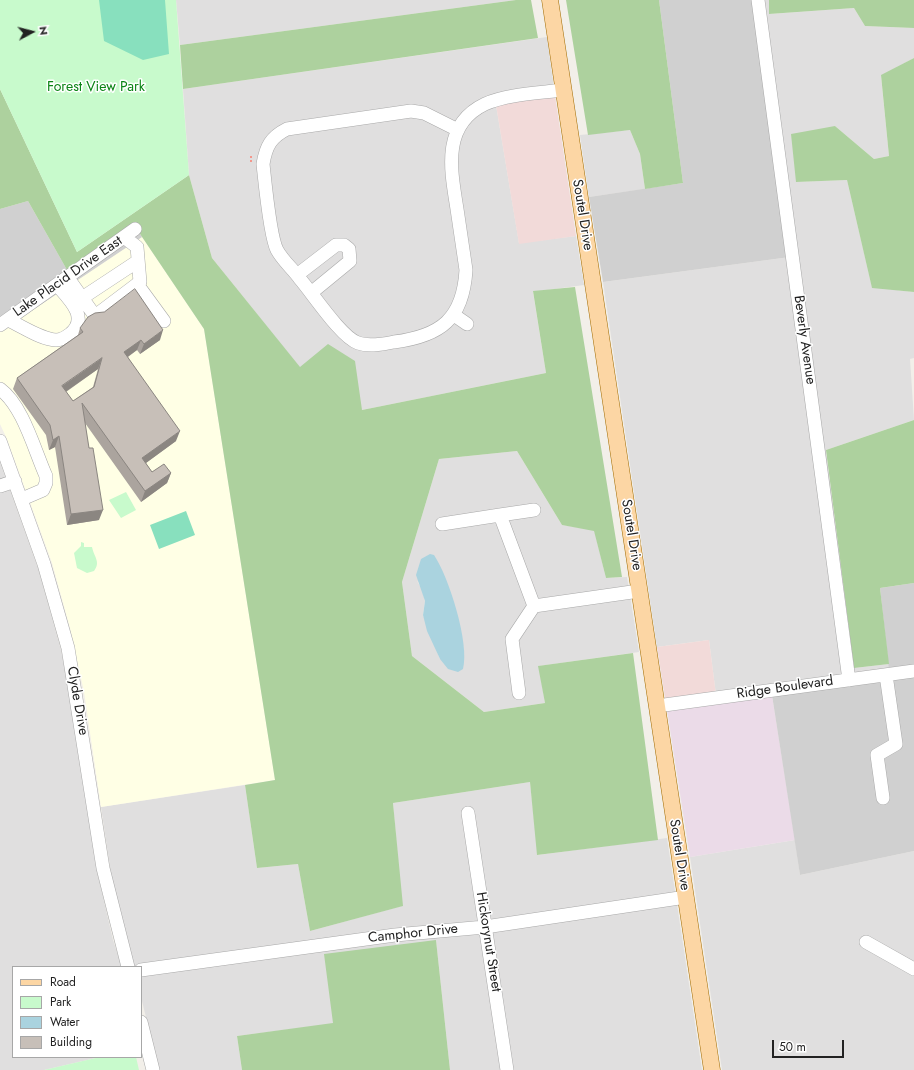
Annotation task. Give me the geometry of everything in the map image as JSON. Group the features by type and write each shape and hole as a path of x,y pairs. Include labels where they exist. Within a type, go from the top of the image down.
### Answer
{"main road":[{"name":"Soutel Drive","path":"550,0 712,1070"}],"street":[{"name":"Beverly Avenue","path":"758,0 849,680"},
{"path":"458,130 424,113 411,111 287,128 270,140 265,150 263,164 276,249 312,292 342,332 359,344 370,345 414,339 439,329 454,315 463,291 466,270 450,167 452,145 458,130 466,120 485,104 498,99 563,90"},
{"name":"Lake Placid Drive East","path":"4,322 135,229"},
{"path":"63,281 82,298 95,316 140,282 137,247 124,237"},
{"path":"297,275 336,245 344,245 349,249 350,261 312,292"},
{"path":"82,298 138,261"},
{"path":"4,322 48,339 58,340 65,337 78,326 79,319 63,281"},
{"path":"137,284 164,321"},
{"path":"454,315 467,324"},
{"path":"0,389 9,395 17,409 46,476 46,483 43,490 22,499"},
{"name":"Clyde Drive","path":"0,441 22,499 46,570 68,648 104,868 128,966"},
{"path":"0,486 15,481"},
{"path":"442,524 534,510"},
{"path":"500,515 534,606"},
{"path":"519,693 512,639 534,606 639,591"},
{"name":"Ridge Boulevard","path":"657,706 914,671"},
{"path":"883,798 877,755 896,744 886,675"},
{"name":"Hickorynut Street","path":"468,813 507,1070"},
{"name":"Camphor Drive","path":"142,970 395,935 485,927 686,897"},
{"path":"866,942 914,969"},
{"path":"142,1026 153,1070"}],"shaded area":[{"path":"176,0 516,0 180,45"},
{"path":"659,0 755,0 790,257 603,282 589,197 683,183"},
{"path":"755,0 769,0 770,14 854,8 865,26 914,28 914,58 881,76 889,156 874,159 835,126 796,182 847,180 872,287 914,292 914,358 910,359 914,420 826,450 854,668 889,664 890,679 717,703 709,640 657,647 603,282 790,257"},
{"path":"547,37 555,96 496,105 519,243 576,236 584,285 533,292 546,373 362,410 300,368 212,258 189,175 183,89"},
{"path":"555,96 576,236 519,244 496,105"},
{"path":"630,130 640,154 645,189 589,197 580,135"},
{"path":"28,201 67,270 134,225 142,237 0,332 0,209"},
{"path":"142,237 204,329 275,780 101,807 84,692 70,628 52,563 7,439 0,424 0,332"},
{"path":"517,451 562,525 594,530 606,578 627,577 639,652 539,666 545,703 484,712 412,656 402,582 439,459","holes":["417,581 458,618 464,651 440,659 423,615 425,601 422,589"]},
{"path":"0,462 38,568 61,650 68,684 97,871 113,940 122,966 12,966 12,1058 96,1058 44,1070 0,1070"},
{"path":"914,583 914,851 800,875 772,695 890,679 880,588"},
{"path":"709,640 717,703 667,710 657,647"},
{"path":"772,695 795,840 690,857 667,710"},
{"path":"530,782 538,855 667,838 702,1070 450,1070 436,940 333,1024 237,1036 242,1070 159,1070 142,1001 142,966 134,966 111,874 101,807 245,785 257,868 298,864 310,931 402,906 393,803"},
{"path":"795,840 800,875 914,851 914,1070 722,1070 690,857"}],"green space":[{"name":"Forest View Park","path":"0,0 176,0 189,175 77,252 0,89"},
{"path":"99,0 165,0 169,54 143,60 104,41"},
{"path":"516,0 531,0 538,38 183,89 180,45"},
{"path":"566,0 659,0 683,183 645,189 640,154 630,130 588,135"},
{"path":"769,0 914,0 914,28 865,26 854,8 769,14"},
{"path":"914,58 914,292 872,288 847,180 796,182 791,134 835,126 874,159 889,156 881,75"},
{"path":"0,89 77,252 189,175 212,258 300,367 328,344 355,361 362,410 546,373 533,291 575,287 622,577 606,578 594,531 562,525 517,451 439,459 402,582 412,656 484,712 545,703 538,666 633,653 658,840 537,855 530,782 393,803 403,906 310,931 298,864 257,868 245,785 275,780 204,329 134,225 67,270 28,201 0,209"},
{"path":"914,420 914,583 880,588 889,664 854,668 826,450"},
{"path":"126,492 136,510 121,518 109,500"},
{"path":"186,511 195,535 159,549 150,525"},
{"path":"81,542 84,543 84,547 92,547 97,562 94,571 87,573 77,568 74,553 81,546"},
{"path":"436,940 450,1070 242,1070 237,1036 333,1023 324,954"},
{"path":"96,1058 136,1058 139,1070 44,1070"}],"water":[{"path":"430,554 434,555 440,565 452,594 457,611 464,644 463,669 458,672 448,669 440,659 427,631 423,615 425,601 416,575 421,559"}],"building":[{"path":"135,289 163,330 144,344 141,340 124,352 180,431 142,458 152,472 164,464 171,473 145,491 82,403 89,448 93,448 103,510 71,514 59,436 53,440 50,425 17,378 83,332 80,328 88,317 95,313 104,312","holes":["102,358 94,387 73,401 62,386"]}]}
